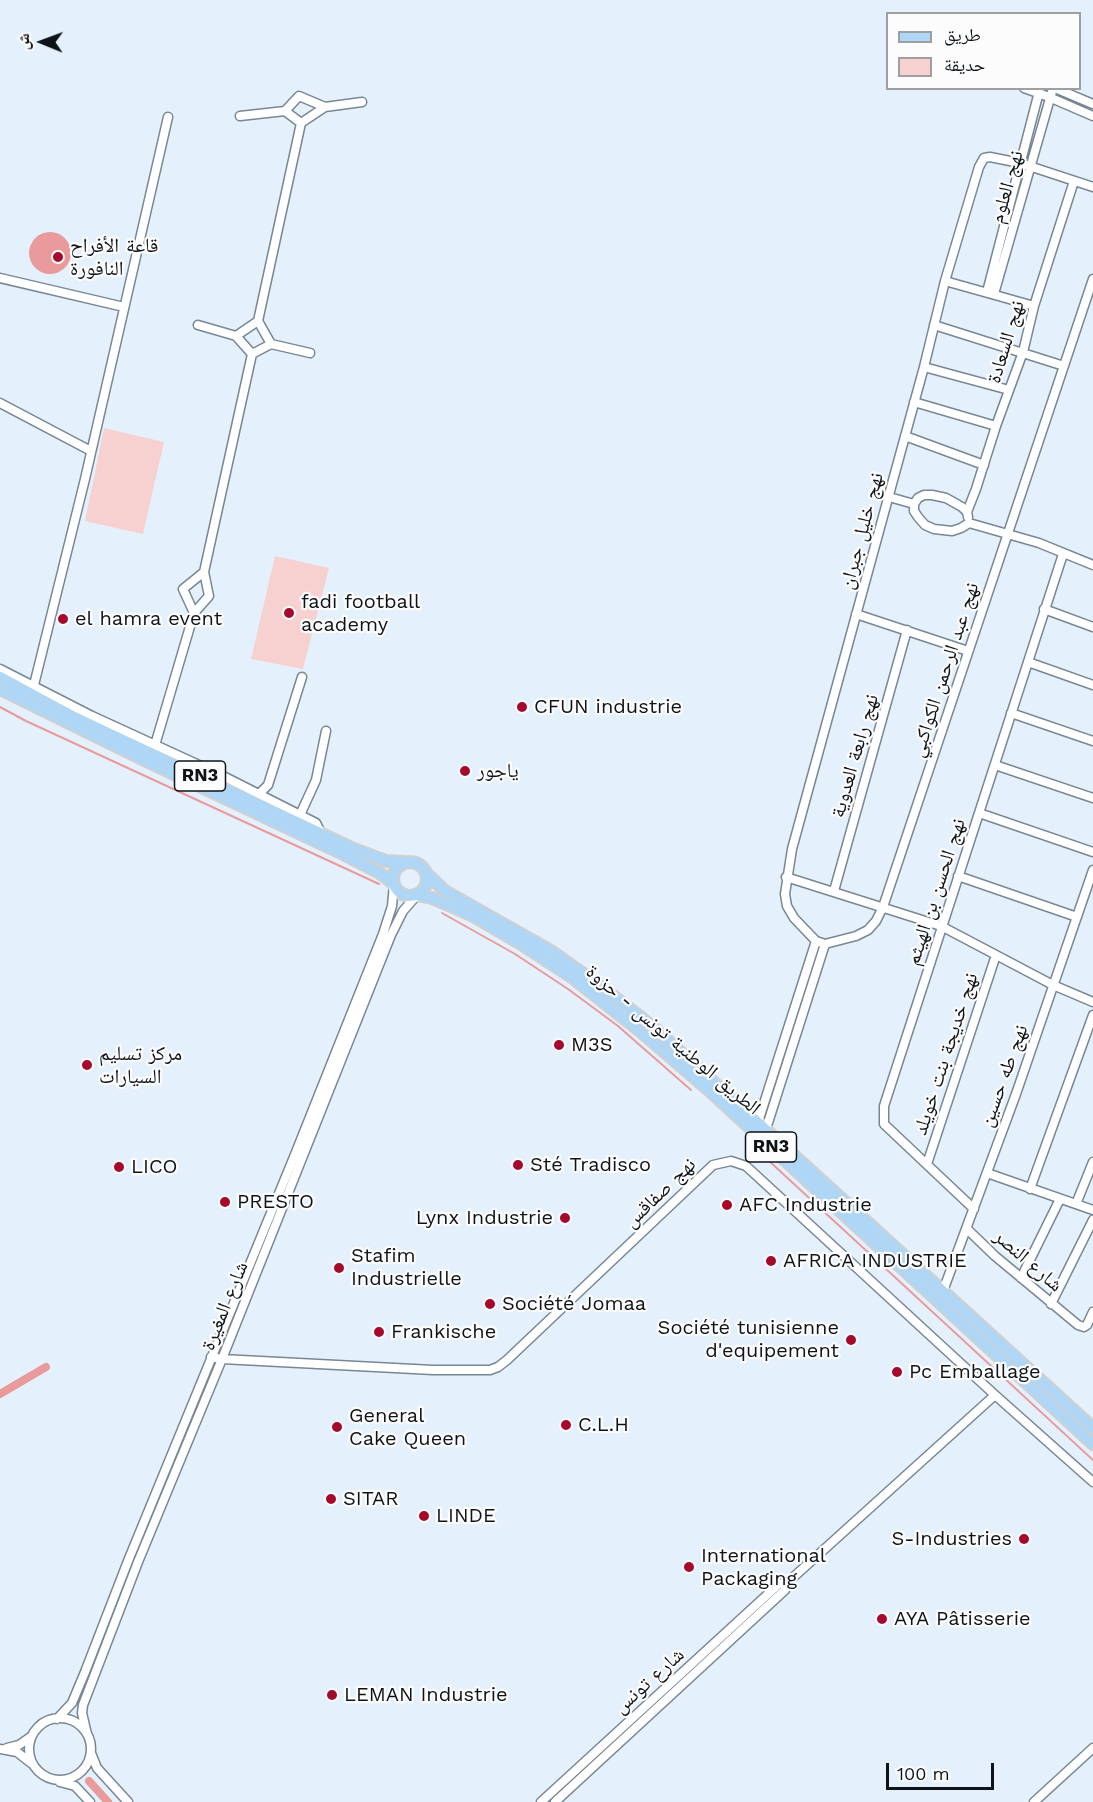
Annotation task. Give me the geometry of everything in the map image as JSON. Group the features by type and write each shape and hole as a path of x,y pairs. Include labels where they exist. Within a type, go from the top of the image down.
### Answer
{"main road":[{"name":"RN3","path":"0,677 32,690 70,715 367,855 386,861 418,863 427,874"},
{"name":"RN3","path":"0,689 343,854 378,872 403,894 417,895"},
{"path":"394,884 394,871 404,862"},
{"path":"417,895 426,886 427,874"},
{"name":"الطريق الوطنية تونس - حزوة","path":"427,874 445,891 550,951 603,988 652,1028 1093,1428"},
{"name":"الطريق الوطنية تونس - حزوة","path":"417,895 451,906 512,939 573,978 640,1030 711,1092 1093,1444"}],"street":[{"path":"1039,91 1053,92 1093,104"},
{"name":"نهج العلوم","path":"991,293 1039,91"},
{"path":"1053,92 1093,116"},
{"name":"نهج العلوم","path":"991,293 1053,92"},
{"path":"240,116 285,111 299,96 325,107"},
{"path":"271,344 258,321 301,123 325,107 362,102"},
{"path":"285,111 301,123"},
{"path":"32,690 91,452 168,117"},
{"name":"نهج خليل جبران","path":"821,942 794,918 787,906 786,877 924,367 945,281 981,161 990,157 1093,187"},
{"name":"نهج السعادة","path":"967,512 1023,352 1034,306 1074,181"},
{"path":"0,278 124,307"},
{"name":"نهج عبد الرحمن الكواكبي","path":"821,942 843,940 868,930 883,908 1093,279"},
{"path":"945,281 1034,306"},
{"path":"236,336 258,321"},
{"path":"198,325 236,336 252,354"},
{"path":"934,325 1064,366"},
{"path":"155,745 194,613 209,596 204,572 252,354 271,344 310,353"},
{"path":"924,367 1009,390"},
{"path":"914,402 996,426"},
{"path":"0,403 91,452"},
{"path":"905,436 984,465"},
{"path":"969,523 967,512 956,502 946,498 924,495 914,504 914,511 918,517 925,525 934,529 952,531 969,523 1039,543 1093,565"},
{"path":"889,497 914,504"},
{"name":"نهج الحسن بن الهيثم","path":"974,1209 884,1124 884,1106 1063,554"},
{"path":"194,613 183,589 204,572"},
{"path":"1044,609 1093,627"},
{"path":"856,614 968,651"},
{"name":"نهج رابعة العدوية","path":"834,891 907,630"},
{"path":"1028,662 1093,685"},
{"path":"0,669 32,690 155,745 316,823 321,833"},
{"path":"259,794 268,785 302,677"},
{"path":"1011,713 1093,741"},
{"path":"300,815 316,780 326,731"},
{"path":"994,765 1093,798"},
{"path":"979,813 1093,852"},
{"name":"نهج طه حسين","path":"943,1291 987,1173 1093,870"},
{"path":"958,876 1077,917"},
{"path":"786,877 941,926 1053,986 1093,1002"},
{"name":"شارع المغيرة","path":"57,1719 75,1698 128,1561 296,1152 383,934 392,906 394,884"},
{"name":"شارع المغيرة","path":"87,1734 82,1713 85,1699 138,1562 222,1359 391,935 403,911 417,895"},
{"path":"762,1126 821,942"},
{"name":"نهج خديجة بنت خويلد","path":"927,1164 996,955"},
{"path":"1030,1189 1093,1015"},
{"name":"نهج صفاقس","path":"211,1357 433,1370 490,1370 498,1367 713,1165 731,1161 746,1166 1093,1482"},
{"path":"1076,1204 1093,1162"},
{"path":"987,1173 1093,1210"},
{"path":"1021,1278 1060,1199"},
{"path":"1051,1304 1093,1220"},
{"name":"شارع النصر","path":"967,1229 994,1256 1080,1326 1087,1325 1093,1312"},
{"name":"شارع تونس","path":"541,1802 995,1395"},
{"name":"شارع تونس","path":"555,1802 784,1585"},
{"path":"90,1802 75,1786 40,1774 33,1764 29,1745 32,1736 46,1722 57,1719 69,1720 79,1725 87,1734 97,1768 128,1802"},
{"path":"2,1749 19,1745 32,1736"},
{"path":"1034,1802 1093,1748"},
{"path":"2,1749 17,1752 33,1764"},
{"path":"51,1779 72,1778 81,1772 88,1763 91,1752"}],"green space":[{"path":"104,428 164,442 143,534 85,521"},
{"name":"fadi football academy","path":"275,556 329,568 303,669 251,659"}],"shaded area":[{"path":"50,232 65,238 71,253 65,268 50,274 35,268 29,253 35,238"}],"waterway":[{"path":"0,707 379,884"},
{"path":"442,913 515,954 568,989 618,1026 691,1090"},
{"path":"755,1148 1093,1460"},
{"path":"0,1394 46,1367"},
{"path":"89,1781 108,1802"}],"place":[{"name":"قاعة الأفراح النافورة","path":"58,257"},
{"name":"fadi football academy","path":"289,613"},
{"name":"el hamra event","path":"63,619"},
{"name":"CFUN industrie","path":"522,707"},
{"name":"ياجور","path":"465,771"},
{"name":"M3S","path":"559,1045"},
{"name":"مركز تسليم السيارات","path":"87,1065"},
{"name":"Sté Tradisco","path":"518,1165"},
{"name":"LICO","path":"119,1167"},
{"name":"PRESTO","path":"225,1202"},
{"name":"AFC Industrie","path":"727,1205"},
{"name":"Lynx Industrie","path":"565,1218"},
{"name":"AFRICA INDUSTRIE","path":"771,1261"},
{"name":"Stafim Industrielle","path":"339,1268"},
{"name":"Société Jomaa","path":"490,1304"},
{"name":"Frankische","path":"379,1332"},
{"name":"Société tunisienne d'equipement","path":"851,1340"},
{"name":"Pc Emballage","path":"897,1372"},
{"name":"C.L.H","path":"566,1425"},
{"name":"General Cake Queen","path":"337,1427"},
{"name":"SITAR","path":"331,1499"},
{"name":"LINDE","path":"424,1516"},
{"name":"S-Industries","path":"1024,1539"},
{"name":"International Packaging","path":"689,1567"},
{"name":"AYA Pâtisserie","path":"882,1619"},
{"name":"LEMAN Industrie","path":"332,1695"}]}
